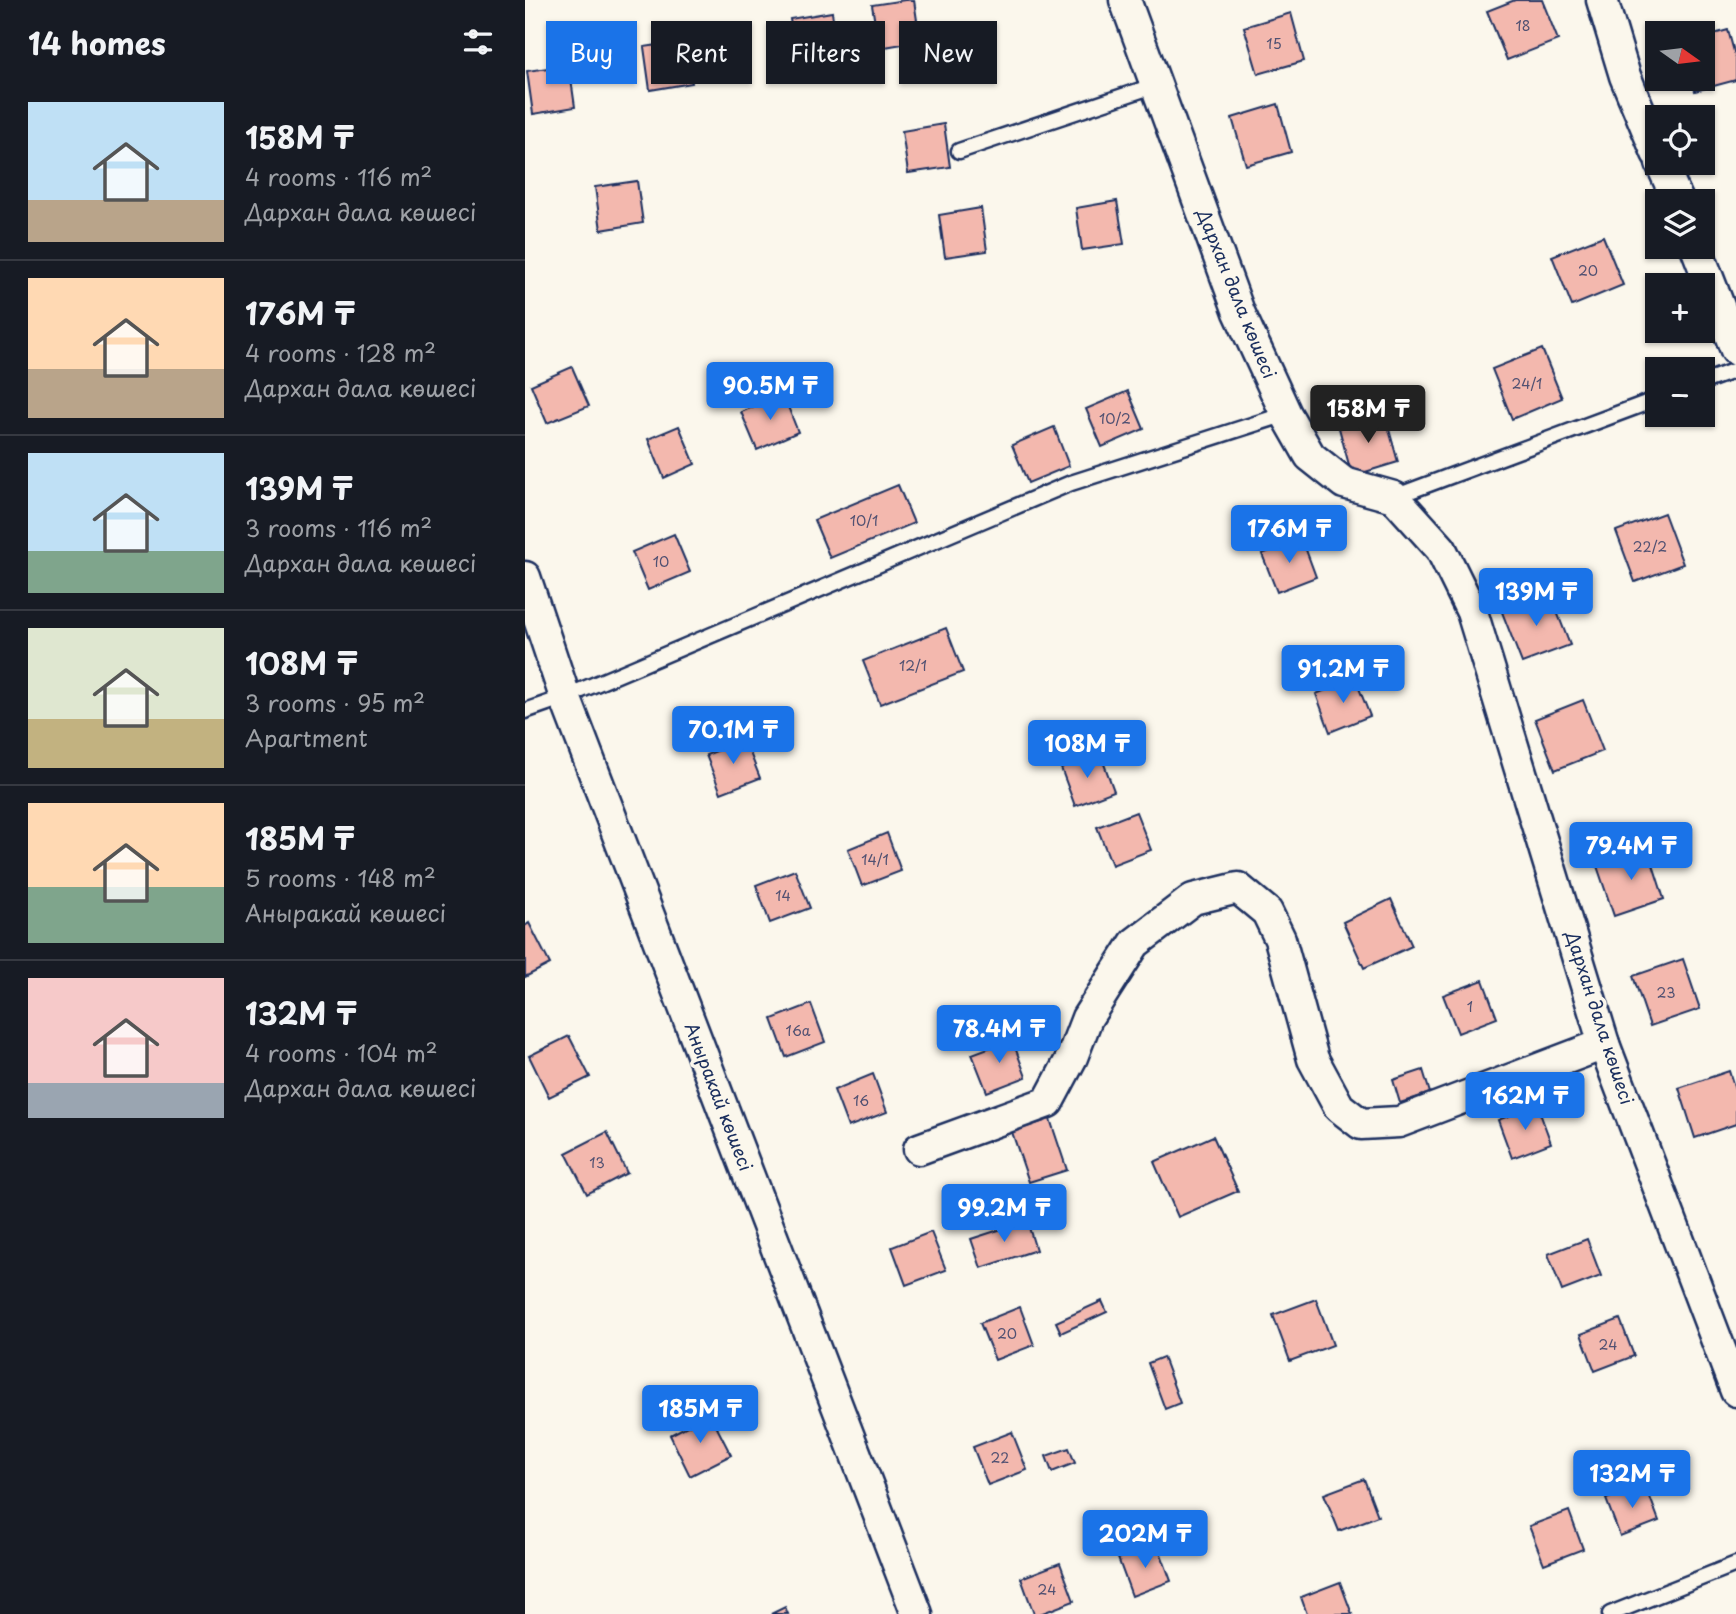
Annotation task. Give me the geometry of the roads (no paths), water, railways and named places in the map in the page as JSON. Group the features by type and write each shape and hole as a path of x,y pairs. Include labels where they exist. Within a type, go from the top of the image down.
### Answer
{"street":[{"name":"Дархан дала көшесі","path":"1125,0 1240,312 1286,414 1310,456 1344,483 1394,497 1441,549 1472,612 1604,1044 1736,1391"},
{"path":"1602,0 1625,76 1645,124"},
{"path":"1701,259 1736,350"},
{"name":"Аныракай көшесі","path":"525,577 565,697 917,1614"},
{"path":"919,1149 1048,1102 1072,1057 1087,1018 1135,943 1193,899 1238,888 1267,912 1280,939 1313,1059 1339,1107 1361,1124 1399,1122 1604,1044"}],"lane":[{"path":"959,151 1156,85"},
{"path":"1715,378 1736,370"},
{"path":"1394,497 1645,403"},
{"path":"525,711 565,697 1071,483 1286,414"},
{"path":"1610,1614 1736,1564"}]}
